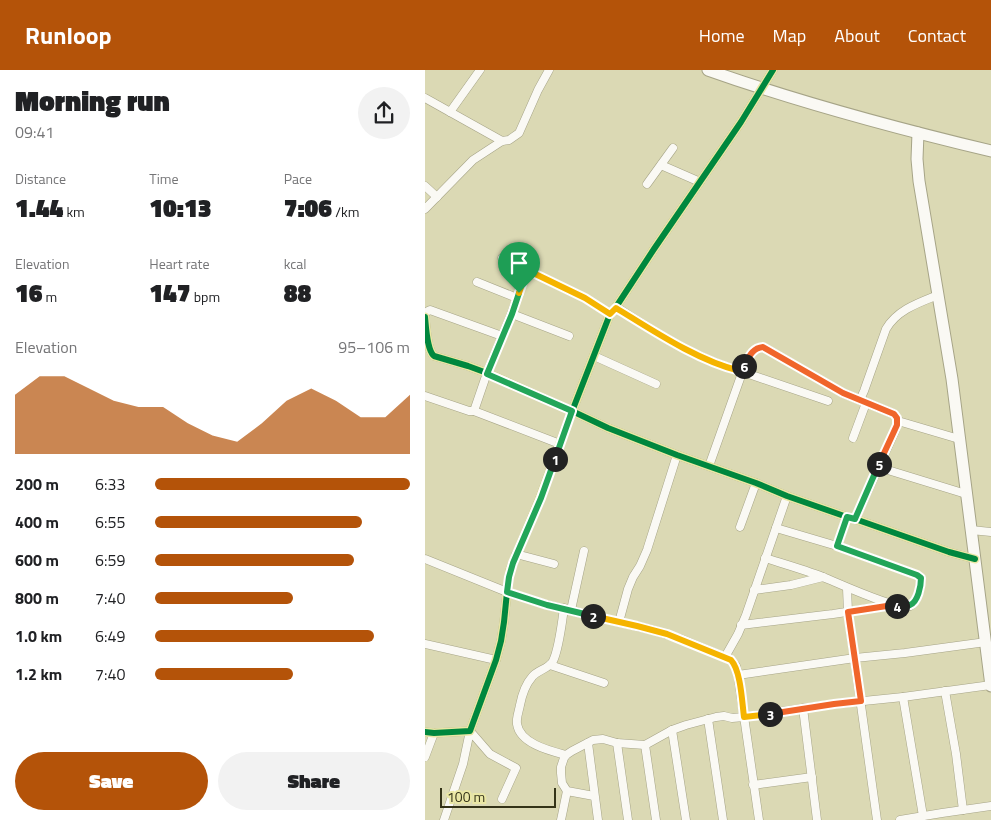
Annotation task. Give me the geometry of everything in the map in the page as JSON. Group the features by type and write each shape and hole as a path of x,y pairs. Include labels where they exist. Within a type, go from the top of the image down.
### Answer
{"street":[{"path":"450,112 480,70"},
{"path":"425,210 473,160 502,141 509,140 519,133 549,70"},
{"path":"708,70 761,89 836,111 991,151"},
{"path":"444,820 463,764 470,731 496,660 504,622 510,570 541,498 572,411 613,311 741,122 773,70"},
{"path":"425,98 502,141"},
{"path":"585,551 553,661 530,679 523,694 516,723 520,732 527,739 547,750 566,754 598,738 617,743 645,745 672,730 724,716 732,718 744,717 991,685 986,642 987,619 975,559 952,379 919,181 917,159 919,133"},
{"path":"647,184 673,148"},
{"path":"661,165 700,182"},
{"path":"425,186 437,197"},
{"path":"502,258 729,368 828,401"},
{"path":"474,411 527,270"},
{"path":"477,282 517,298"},
{"path":"853,438 863,402 864,391 890,322 911,306 938,295"},
{"path":"502,336 430,310 425,315 428,343 433,355 468,366 608,428 677,455 787,496 975,559"},
{"path":"512,314 569,336"},
{"path":"709,466 741,372 753,351 758,347 763,347 843,393 894,414 897,416 898,421 895,431 837,546"},
{"path":"594,356 656,384"},
{"path":"425,396 474,411 560,444"},
{"path":"898,421 959,439"},
{"path":"619,622 628,588 647,550 677,455"},
{"path":"878,467 966,494"},
{"path":"740,527 756,483"},
{"path":"725,657 738,634 755,590 787,496"},
{"path":"741,625 893,605 911,605 920,588 921,578 917,575 837,546 776,528"},
{"path":"971,530 991,532"},
{"path":"516,554 554,564"},
{"path":"765,558 823,577 893,605"},
{"path":"425,559 507,592 547,605 667,634 731,660 738,675 759,820"},
{"path":"755,590 791,586 823,577"},
{"path":"847,588 848,612 877,820"},
{"path":"738,675 986,642"},
{"path":"425,644 496,660"},
{"path":"550,665 604,682"},
{"path":"945,691 963,810"},
{"path":"903,697 923,816"},
{"path":"803,708 817,820"},
{"path":"708,719 723,820"},
{"path":"672,730 686,820"},
{"path":"425,732 470,731"},
{"path":"470,731 490,754 516,768 502,800"},
{"path":"425,757 434,733"},
{"path":"617,743 628,820"},
{"path":"588,744 598,820"},
{"path":"645,745 656,820"},
{"path":"561,820 567,791 562,783 561,774 562,763 566,754"},
{"path":"753,785 812,777"},
{"path":"567,791 594,796"},
{"path":"900,820 991,806"}],"cycle path":[{"path":"425,732 470,731 501,641 510,570 540,498 610,314 741,122 773,70"},
{"path":"425,317 428,344 434,356 487,373 608,428 677,455 847,517 975,559"}],"route":[{"path":"527,270 585,298 610,314 616,308 660,335 729,368 740,371 753,351 758,347 763,347 843,393 897,416 898,421 895,431 855,519 847,517 837,546 917,575 921,578 921,584 917,596 911,605 893,605 848,612 861,701 744,717 736,666 731,660 667,634 547,605 507,592 510,570 541,498 572,411 487,374 519,293 527,270"}]}
